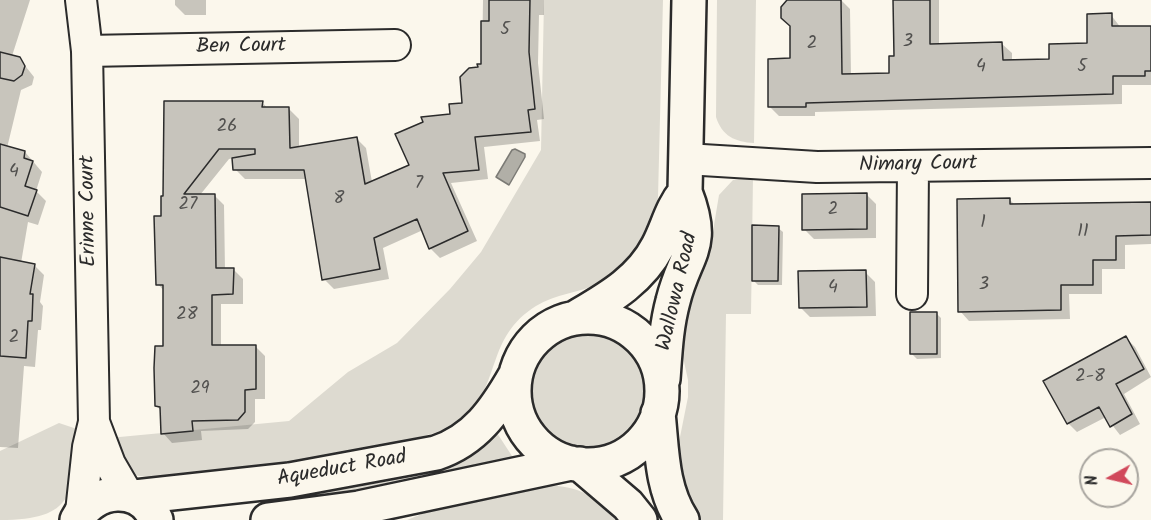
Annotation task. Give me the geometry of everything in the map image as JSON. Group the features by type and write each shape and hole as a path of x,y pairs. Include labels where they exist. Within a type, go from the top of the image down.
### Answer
{"main road":[{"name":"Wallowa Road","path":"660,403 667,326 674,296 695,243 692,210 685,192 689,0"},
{"name":"Wallowa Road","path":"574,318 610,297 646,265 659,244 671,212 685,192"},
{"path":"640,520 628,505 575,464 544,451 522,426 516,410 515,376 524,352 551,326 574,318 603,318 630,330 645,345 657,364 667,485 671,501 682,520"},
{"name":"Aqueduct Road","path":"78,518 102,496 140,504 290,480 436,453 452,447 479,429 515,376"},
{"path":"575,464 606,463 633,450 653,427 660,403"},
{"name":"Aqueduct Road","path":"268,520 369,506 575,464"}],"street":[{"name":"Erinne Court","path":"78,518 88,447 94,422 87,51 81,0"},
{"name":"Ben Court","path":"87,51 395,45"},
{"name":"Nimary Court","path":"686,159 776,166 1151,163"},
{"path":"912,294 913,166"},
{"name":"Erinne Court","path":"94,422 110,464 140,504"}],"shaded area":[{"path":"544,0 663,0 658,197 652,223 640,248 631,259 612,277 543,302 520,319 501,346 484,390 476,404 450,427 370,448 307,460 149,477 131,475 109,438 289,421 348,372 397,343 450,289 481,252 541,150"},
{"path":"717,0 756,0 754,143 730,137 722,129 716,117"},
{"path":"515,149 525,154 525,157 509,185 496,177 512,150"},
{"path":"753,177 751,314 726,314 723,520 695,520 686,507 677,452 688,397 688,380 681,348 686,306 711,243 719,195 733,180"},
{"path":"589,333 611,337 621,342 637,358 642,368 646,390 642,412 637,422 621,438 611,443 589,447 567,443 557,438 541,422 536,412 532,390 536,368 541,358 557,342 567,337"},
{"path":"59,423 80,430 75,471 66,499 57,508 43,515 25,519 0,520 0,451"},
{"path":"497,433 512,456 511,460 348,497 265,501 446,467 471,456"},
{"path":"537,485 551,485 583,492 601,503 621,520 407,520 444,505"}],"building":[{"path":"489,0 530,0 529,52 535,109 528,110 531,132 475,137 479,170 443,173 468,231 429,249 417,219 374,238 380,269 322,280 304,170 233,170 232,158 255,154 255,149 219,149 184,194 215,194 216,268 234,268 233,294 212,295 212,345 256,345 256,389 245,390 245,412 238,420 192,421 193,431 161,434 160,407 155,406 154,368 155,346 163,346 163,285 156,285 154,216 161,216 161,196 163,196 164,101 263,101 262,107 289,107 290,148 357,137 365,184 409,165 395,134 423,122 421,117 450,114 449,104 462,103 460,77 469,68 478,67 477,64 481,64 481,21 489,21"},
{"path":"787,0 841,0 842,74 889,73 889,56 894,56 893,0 930,0 930,44 1002,42 1003,60 1049,59 1049,44 1087,43 1087,14 1112,13 1112,26 1151,26 1151,71 1145,71 1145,76 1113,76 1113,94 806,103 806,107 768,107 768,59 790,58 790,26 781,18 781,7"},
{"path":"0,52 20,57 25,66 22,75 14,81 0,78"},
{"path":"0,144 25,151 24,158 33,161 25,186 37,190 28,216 0,207"},
{"path":"867,193 867,229 802,230 802,194"},
{"path":"1010,198 1010,204 1151,202 1151,235 1116,236 1116,260 1093,260 1093,285 1061,285 1061,310 958,312 957,199"},
{"path":"752,225 779,226 778,281 752,281"},
{"path":"0,257 35,264 30,294 33,294 32,321 28,321 26,358 0,356"},
{"path":"866,270 867,307 799,308 798,271"},
{"path":"910,312 937,312 937,354 910,354"},
{"path":"1126,336 1144,369 1116,384 1132,414 1110,427 1099,407 1067,424 1043,381"}]}
